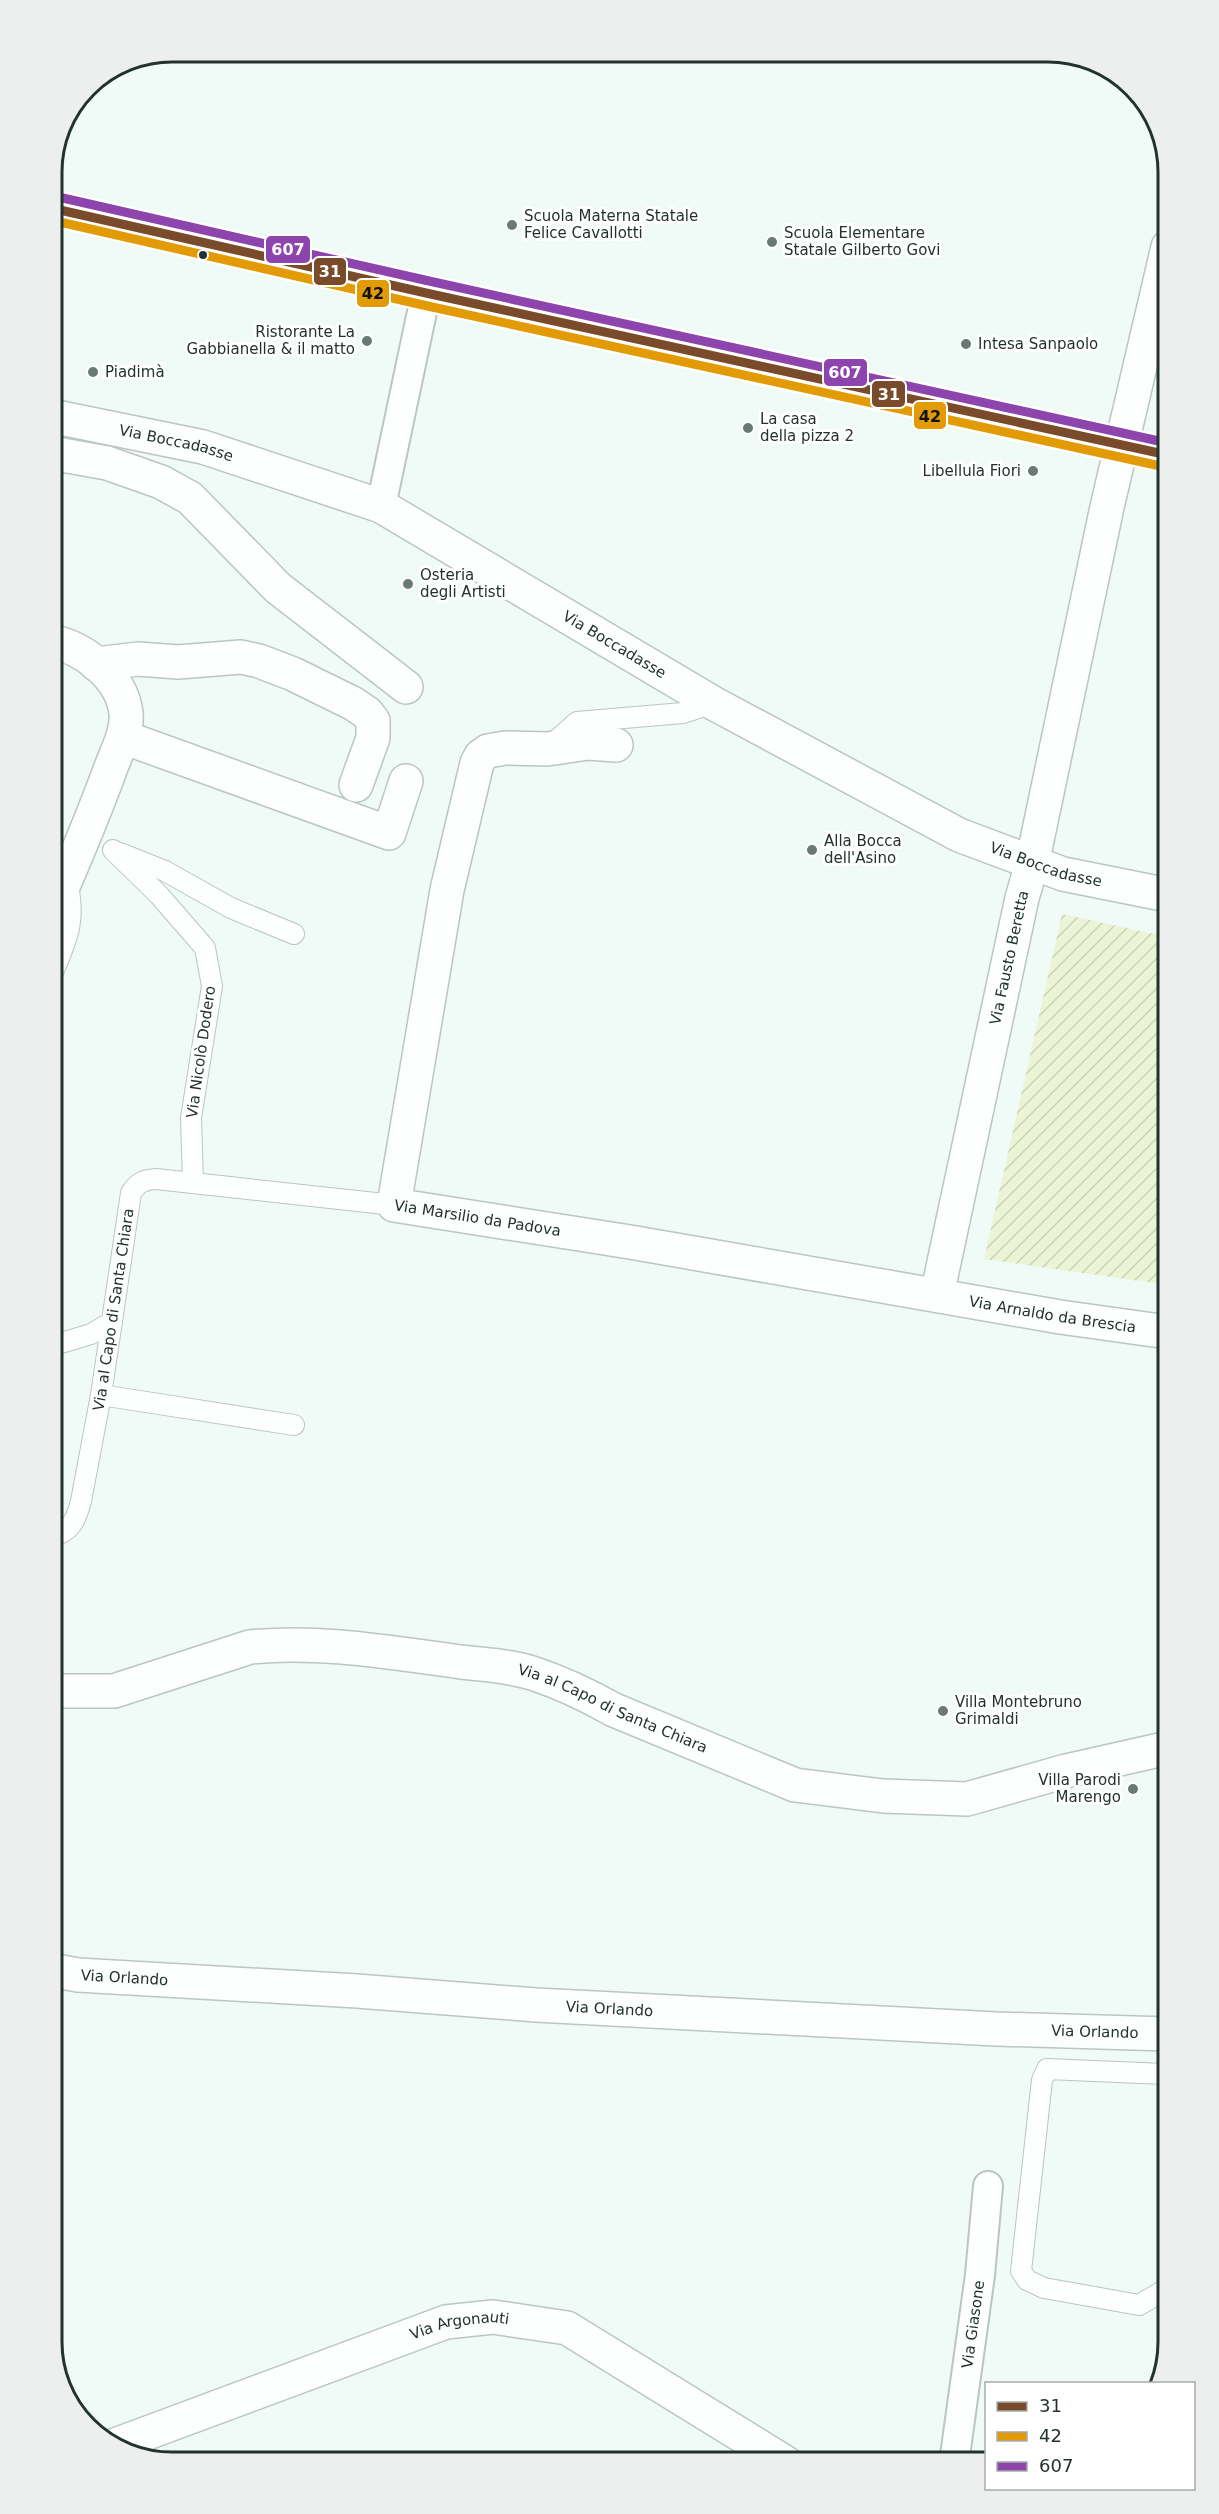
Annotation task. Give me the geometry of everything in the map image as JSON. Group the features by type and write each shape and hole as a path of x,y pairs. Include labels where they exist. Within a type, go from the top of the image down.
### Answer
{"street":[{"path":"62,210 426,293 1157,453"},
{"path":"381,506 426,293"},
{"name":"Via Fausto Beretta","path":"937,1295 1121,445 1157,293"},
{"name":"Via Boccadasse","path":"62,418 203,447 381,506 713,703 958,835 1032,864 1063,873 1157,893"},
{"path":"62,455 107,463 161,482 190,498 278,588 406,687"},
{"path":"62,645 80,651 111,678 126,713 123,737 100,842 67,879 62,890"},
{"path":"96,664 138,659 178,663 241,657 293,674 354,704 367,713 373,721 373,738 356,785"},
{"path":"123,737 389,833 406,781"},
{"name":"Via Marsilio da Padova","path":"616,745 588,743 547,749 505,748 488,751 481,756 472,778 447,890 394,1205 630,1242 937,1295"},
{"name":"Via Arnaldo da Brescia","path":"937,1295 1060,1317 1157,1330"},
{"name":"Via al Capo di Santa Chiara","path":"62,1691 114,1690 250,1647 272,1645 351,1647 509,1667 535,1674 586,1695 614,1710 795,1785 883,1796 967,1799 1066,1771 1157,1750"},
{"name":"Via Orlando","path":"62,1972 78,1975 357,1991 536,2005 996,2029 1157,2034"},
{"name":"Via Giasone","path":"956,2452 980,2276 988,2186"},
{"name":"Via Argonauti","path":"124,2442 446,2322 493,2317 567,2328 768,2452"}],"lane":[{"path":"547,749 577,722 683,713 713,703"},
{"path":"100,842 165,871 231,908 294,934"},
{"name":"Via Nicolò Dodero","path":"100,842 159,895 205,948 210,965 212,986 191,1118 193,1183"},
{"path":"62,949 72,923 72,901 67,879"},
{"name":"Via al Capo di Santa Chiara","path":"62,1533 69,1530 77,1518 101,1395 131,1193 136,1185 144,1180 193,1183 394,1205"},
{"path":"62,1343 91,1334 112,1322"},
{"path":"101,1395 294,1425"},
{"path":"1157,2074 1047,2069 1042,2080 1021,2271 1027,2280 1044,2288 1139,2305 1157,2294"}],"green space":[{"path":"1062,914 1157,935 1157,1283 984,1259"}],"transit line":[{"name":"607","path":"62,198 1157,441"},
{"name":"31","path":"62,210 426,293 1157,453"},
{"name":"42","path":"62,223 423,305 1157,465"}],"place":[{"name":"Scuola Materna Statale Felice Cavallotti","path":"512,225"},
{"name":"Scuola Elementare Statale Gilberto Govi","path":"772,242"},
{"name":"Ristorante La Gabbianella & il matto","path":"367,341"},
{"name":"Intesa Sanpaolo","path":"966,344"},
{"name":"Piadimà","path":"93,372"},
{"name":"La casa della pizza 2","path":"748,428"},
{"name":"Libellula Fiori","path":"1033,471"},
{"name":"Osteria degli Artisti","path":"408,584"},
{"name":"Alla Bocca dell'Asino","path":"812,850"},
{"name":"Villa Montebruno Grimaldi","path":"943,1711"},
{"name":"Villa Parodi Marengo","path":"1133,1789"}]}
